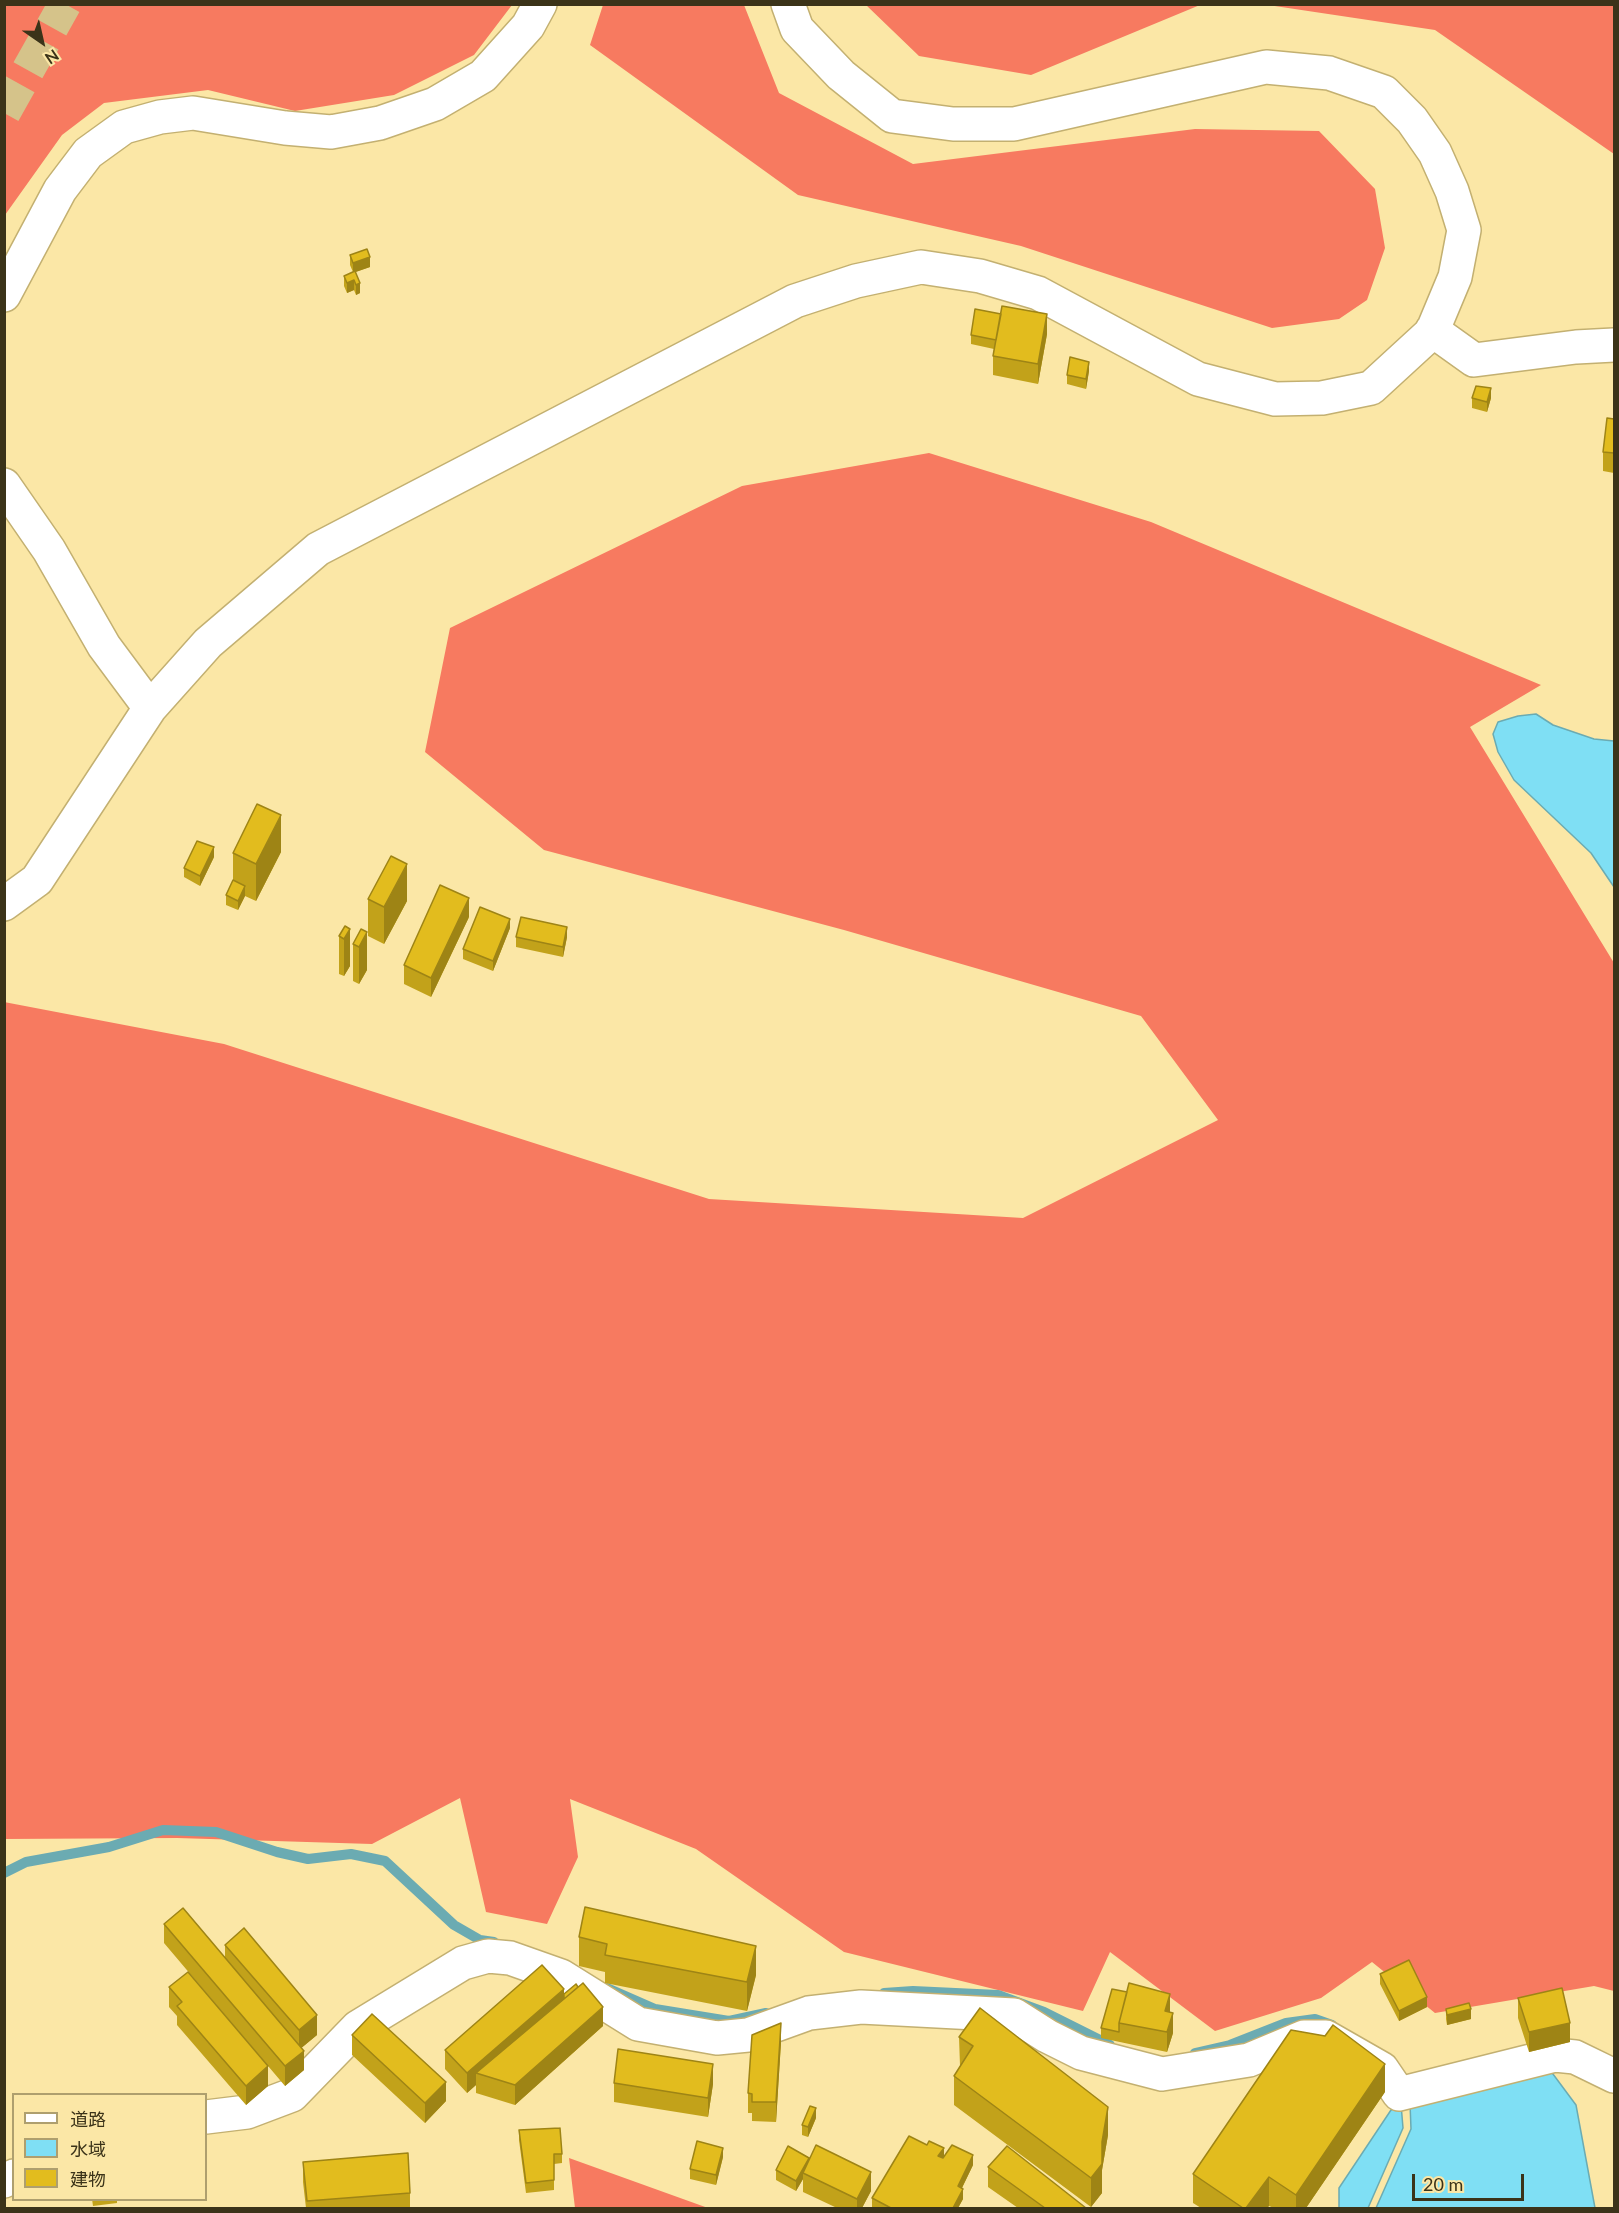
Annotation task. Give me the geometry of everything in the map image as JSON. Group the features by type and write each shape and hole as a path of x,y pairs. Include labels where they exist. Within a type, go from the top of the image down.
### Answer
{"street":[{"path":"4,295 60,190 88,153 123,127 160,117 193,113 285,128 331,132 380,123 435,104 483,76 528,26 540,4"},
{"path":"4,904 37,880 150,708 208,643 318,549 795,301 856,282 921,267 980,276 1038,293 1198,379 1275,399 1322,398 1371,388 1432,330 1455,277 1464,230 1452,191 1435,153 1412,120 1384,92 1329,73 1266,67 1014,124 953,124 892,116 841,75 797,29 788,4"},
{"path":"1432,330 1474,360 1576,347 1614,345"},
{"path":"4,485 49,550 104,646 150,708"},
{"path":"207,2118 247,2112 292,2095 358,2027 463,1963 488,1956 510,1958 561,1976 638,2024 717,2038 748,2035 809,2013 861,2007 1014,2015 1047,2036 1081,2053 1162,2074 1250,2060 1304,2037 1326,2037 1382,2069 1399,2094 1554,2055 1575,2057 1614,2076"}],"shaded area":[{"path":"5,4 512,5 474,55 394,95 295,111 208,90 104,103 62,135 5,215"},
{"path":"603,5 744,5 779,93 913,164 1195,129 1319,131 1375,189 1385,248 1367,300 1339,319 1272,328 1021,246 798,195 590,45"},
{"path":"866,5 1200,5 1031,75 919,56"},
{"path":"1268,5 1614,5 1614,154 1435,30"},
{"path":"929,453 1151,522 1541,685 1470,727 1614,963 1614,1991 1594,1986 1435,2013 1372,1962 1321,1998 1215,2031 1110,1952 1083,2011 844,1952 696,1849 570,1799 578,1857 547,1924 486,1912 460,1798 372,1844 177,1838 5,1839 4,1002 224,1044 709,1199 1023,1218 1218,1120 1141,1016 844,930 544,850 425,752 450,628 742,486"},
{"path":"569,2158 708,2208 575,2208"}],"water":[{"path":"1536,714 1553,725 1594,739 1614,741 1614,887 1591,853 1514,780 1498,752 1493,734 1498,722"},
{"path":"1547,2066 1576,2105 1595,2208 1376,2208 1411,2129 1410,2103"},
{"path":"1401,2104 1403,2128 1368,2208 1339,2208 1339,2188 1391,2110"}],"building":[{"path":"367,249 370,257 353,263 350,255"},
{"path":"355,271 360,283 356,285 354,280 347,283 344,276"},
{"path":"1002,306 1047,314 1038,364 993,356"},
{"path":"975,309 1001,314 996,340 971,335"},
{"path":"1070,357 1089,362 1086,379 1067,375"},
{"path":"1476,386 1491,388 1487,402 1472,398"},
{"path":"1607,418 1614,419 1614,453 1603,452"},
{"path":"257,804 281,815 256,864 233,853"},
{"path":"197,841 214,847 200,876 184,868"},
{"path":"391,856 407,864 384,907 368,899"},
{"path":"233,880 245,886 238,901 226,895"},
{"path":"440,885 469,898 431,978 404,965"},
{"path":"480,907 510,919 493,961 463,949"},
{"path":"521,917 567,927 563,947 516,937"},
{"path":"345,926 350,929 344,939 339,936"},
{"path":"361,929 367,932 359,947 353,944"},
{"path":"585,1907 756,1946 747,1982 605,1955 607,1944 579,1937"},
{"path":"183,1908 304,2051 285,2066 164,1924"},
{"path":"244,1928 317,2015 299,2030 225,1945"},
{"path":"1409,1960 1427,1997 1399,2011 1380,1974"},
{"path":"542,1965 564,1989 467,2073 445,2050"},
{"path":"188,1972 268,2066 246,2086 177,2006 182,2002 169,1987"},
{"path":"583,1983 603,2007 515,2085 476,2073"},
{"path":"1129,1983 1170,1994 1165,2011 1173,2013 1167,2032 1119,2023"},
{"path":"576,1984 578,1987 564,1999 564,1994"},
{"path":"1562,1988 1570,2023 1529,2032 1518,1998"},
{"path":"1112,1989 1127,1992 1119,2032 1101,2028"},
{"path":"1469,2003 1471,2009 1447,2015 1446,2009"},
{"path":"980,2008 1108,2107 1102,2142 1102,2164 1091,2178 954,2076 973,2046 959,2037"},
{"path":"372,2014 446,2082 425,2103 352,2035"},
{"path":"781,2023 776,2102 752,2102 752,2094 748,2093 752,2035"},
{"path":"1333,2025 1385,2064 1296,2195 1269,2177 1246,2208 1243,2208 1193,2174 1291,2030 1325,2036"},
{"path":"618,2049 713,2064 708,2098 614,2083"},
{"path":"810,2106 816,2108 808,2127 802,2125"},
{"path":"560,2128 562,2154 554,2154 554,2180 526,2183 519,2130"},
{"path":"909,2136 927,2145 929,2141 944,2148 938,2156 943,2158 952,2145 973,2155 958,2186 963,2189 953,2208 891,2208 872,2198"},
{"path":"697,2141 723,2148 716,2175 690,2169"},
{"path":"816,2145 871,2172 857,2199 803,2173"},
{"path":"788,2146 809,2158 796,2181 776,2170"},
{"path":"1007,2146 1086,2208 1045,2208 988,2167"},
{"path":"408,2153 410,2193 307,2201 303,2162"}],"waterway":[{"path":"4,1873 26,1862 109,1847 163,1830 216,1832 277,1852 308,1859 351,1854 385,1861 454,1925 480,1940 494,1942"},
{"path":"607,1988 655,2009 729,2021 766,2013"},
{"path":"884,1993 913,1991 998,1995 1044,2012 1110,2045"},
{"path":"1195,2053 1230,2045 1286,2023 1315,2019 1332,2025"}],"tunnel":[{"path":"4,113 65,4"}]}
